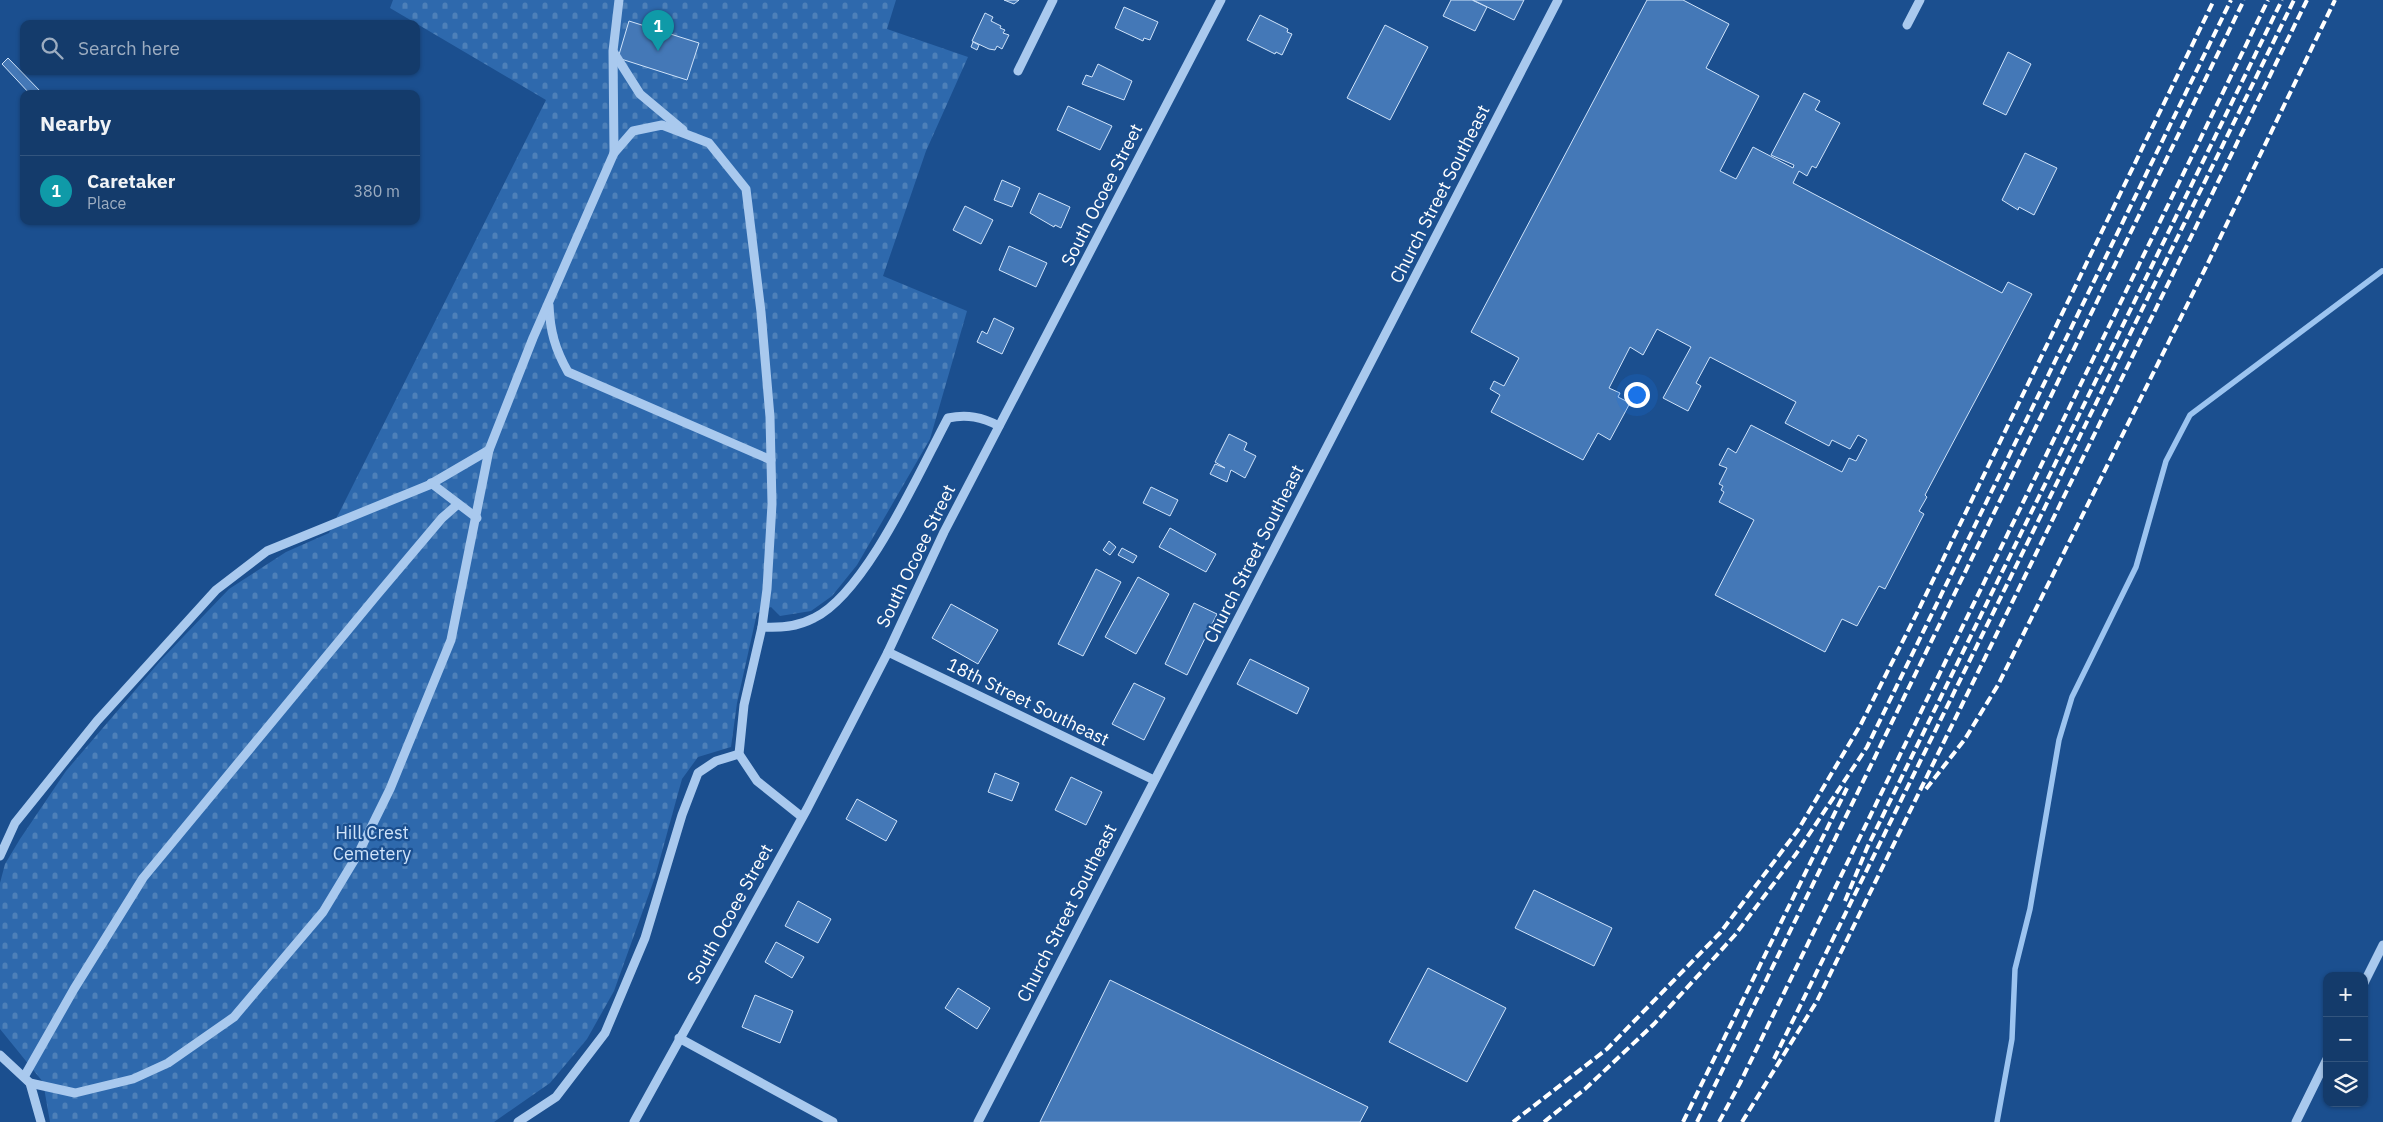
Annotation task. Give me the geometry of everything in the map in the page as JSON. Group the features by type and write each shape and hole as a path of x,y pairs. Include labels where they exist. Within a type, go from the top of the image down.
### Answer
{"street":[{"path":"614,153 613,51 620,0"},
{"path":"1018,71 1053,0"},
{"name":"South Ocoee Street","path":"634,1122 802,817 888,652 944,532 1221,0"},
{"name":"Church Street Southeast","path":"978,1122 1558,0"},
{"path":"1907,25 1920,0"},
{"path":"613,51 640,94 689,135"},
{"path":"0,1055 27,1080 75,1093 133,1079 168,1063 234,1017 323,912 358,854 386,797 451,640 477,518 489,450 549,302 614,153 633,131 662,124 709,142 746,189 761,312 770,417 772,504 767,589 762,627 744,705 739,754 757,781 802,817"},
{"path":"549,302 550,332 556,353 568,372 771,460"},
{"path":"762,627 786,628 814,618 840,600 864,569 889,530 948,418 963,415 987,419 999,426"},
{"path":"0,856 15,823 97,721 216,590 267,551 432,484 489,450"},
{"path":"432,484 477,518"},
{"path":"41,1122 27,1080 74,989 143,878 377,595 442,518 458,504"},
{"name":"18th Street Southeast","path":"888,652 1154,780"},
{"path":"518,1122 556,1097 604,1033 645,938 682,815 698,773 716,761 739,754"},
{"path":"2368,975 2383,946"},
{"path":"679,1038 833,1122"},
{"path":"2296,1122 2326,1062"}],"green space":[{"name":"Hill Crest Cemetery","path":"393,0 896,0 887,29 968,57 926,151 883,276 967,311 930,439 857,565 832,596 811,611 780,616 771,607 757,613 737,703 731,747 698,757 682,779 655,877 614,991 587,1039 550,1083 494,1122 50,1122 43,1082 0,1029 0,883 5,864 66,771 161,660 229,589 286,552 329,533 546,100 420,26 420,20 410,20 390,8"}],"building":[{"path":"1004,0 1019,0 1014,4"},
{"path":"1451,0 1472,0 1487,7 1475,31 1443,16"},
{"path":"1473,0 1524,0 1514,20"},
{"path":"1647,0 1683,0 1729,24 1706,68 1759,96 1720,171 1736,179 1753,147 1793,168 1794,165 1771,155 1804,93 1820,101 1815,110 1840,123 1816,168 1812,166 1807,176 1799,171 1793,183 2002,293 2008,282 2032,294 1925,495 1927,497 1919,511 1924,514 1885,589 1879,586 1857,626 1842,619 1825,652 1715,595 1754,520 1719,502 1724,492 1721,490 1723,486 1719,484 1727,468 1719,465 1728,448 1736,453 1751,425 1842,472 1849,458 1856,461 1867,440 1858,435 1850,449 1832,440 1829,446 1785,423 1796,402 1710,357 1696,383 1701,386 1688,411 1663,398 1691,347 1657,329 1643,355 1630,347 1609,388 1620,393 1618,397 1630,403 1610,440 1598,433 1583,460 1491,412 1500,395 1490,389 1494,381 1504,386 1519,358 1471,332"},
{"path":"1124,7 1158,22 1150,40 1144,38 1143,41 1115,28"},
{"path":"985,13 993,17 991,21 1005,30 1003,33 1009,35 1002,49 997,46 995,50 989,49 972,41"},
{"path":"1260,15 1288,29 1287,32 1292,34 1282,55 1276,52 1275,54 1247,40"},
{"path":"629,21 699,43 687,80 618,58"},
{"path":"1385,25 1428,47 1390,120 1347,98"},
{"path":"973,42 979,45 977,50 971,47"},
{"path":"2008,52 2031,64 2006,115 1983,104"},
{"path":"8,58 20,70 20,75 25,75 39,90 26,90 2,64"},
{"path":"1098,64 1132,81 1124,100 1082,84 1086,75 1092,77"},
{"path":"1068,106 1112,126 1100,150 1057,130"},
{"path":"2025,153 2057,168 2034,215 2019,207 2018,210 2002,200"},
{"path":"1002,180 1020,188 1012,207 994,200"},
{"path":"1039,193 1070,207 1061,228 1055,225 1054,227 1030,213"},
{"path":"965,206 993,220 981,244 953,230"},
{"path":"1009,246 1047,263 1036,287 999,270"},
{"path":"994,318 1014,328 1002,354 977,342 982,331 987,334"},
{"path":"1229,434 1247,443 1244,450 1256,456 1245,478 1231,470 1227,482 1210,474 1215,464 1225,468 1215,462"},
{"path":"1151,487 1178,500 1170,516 1143,503"},
{"path":"1170,528 1216,554 1206,572 1159,547"},
{"path":"1109,541 1116,547 1110,555 1103,550"},
{"path":"1122,548 1137,556 1133,563 1118,555"},
{"path":"1096,569 1121,582 1083,656 1058,644"},
{"path":"1138,577 1169,594 1136,654 1105,637"},
{"path":"1194,603 1217,614 1187,675 1165,664"},
{"path":"951,604 998,630 978,664 932,638"},
{"path":"1250,659 1309,688 1297,714 1237,684"},
{"path":"1134,683 1165,698 1144,740 1112,724"},
{"path":"995,773 1019,783 1012,801 988,792"},
{"path":"1071,777 1102,792 1086,825 1055,810"},
{"path":"857,799 897,821 886,841 846,819"},
{"path":"1534,890 1612,928 1594,966 1515,928"},
{"path":"798,901 831,919 818,943 785,926"},
{"path":"776,942 804,957 792,978 765,962"},
{"path":"1428,968 1506,1008 1467,1082 1389,1042"},
{"path":"1110,980 1368,1107 1360,1122 1040,1122"},
{"path":"958,988 990,1008 977,1029 945,1008"},
{"path":"755,995 793,1011 780,1043 742,1027"}],"waterway":[{"path":"1997,1122 2012,1039 2015,969 2030,909 2059,740 2072,697 2136,567 2166,461 2190,415 2382,271"}],"railway":[{"path":"1513,1122 1607,1049 1720,933 1798,830 1861,724 1919,609 2214,0"},
{"path":"1544,1122 1585,1089 1654,1024 1735,935 1796,854 1867,747 2231,0"},
{"path":"1697,1122 2244,0"},
{"path":"1719,1122 1740,1083 2268,0"},
{"path":"1845,901 1867,848 2282,0"},
{"path":"1774,1059 2294,0"},
{"path":"1742,1122 1817,1001 2307,0"},
{"path":"1926,789 1965,739 1998,685 2205,269 2335,0"},
{"path":"1683,1122 1847,788"}],"place":[{"name":"Caretaker","path":"658,51"}]}
